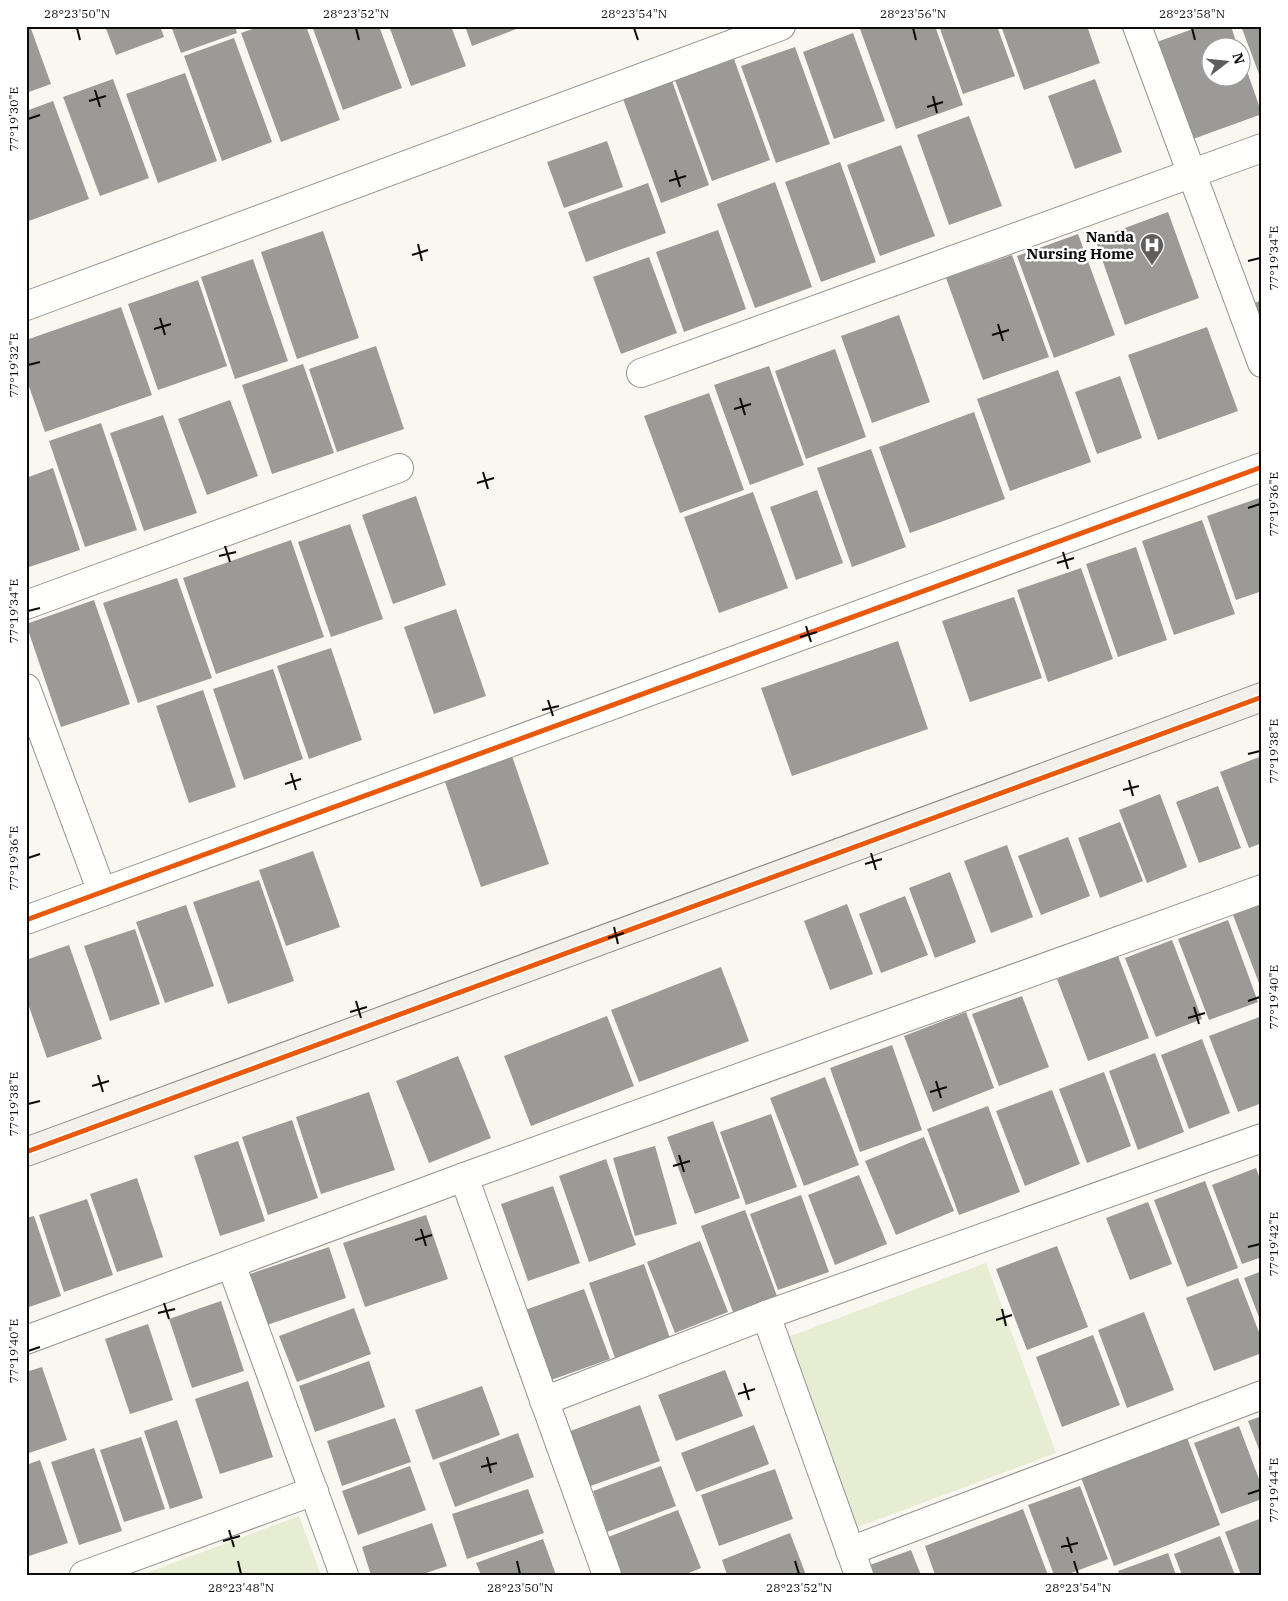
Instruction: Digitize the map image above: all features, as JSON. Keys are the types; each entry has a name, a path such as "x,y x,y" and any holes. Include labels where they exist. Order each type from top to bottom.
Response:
{"street":[{"path":"28,300 781,26"},
{"path":"1137,26 1262,362"},
{"path":"641,373 1191,172 1262,148"},
{"path":"26,920 1262,466"},
{"path":"26,605 399,468"},
{"path":"26,688 102,892"},
{"path":"26,1152 1262,697"},
{"path":"26,1340 464,1177 1262,889"},
{"path":"544,1402 766,1315 1262,1138"},
{"path":"464,1177 607,1575"},
{"path":"231,1264 344,1575"},
{"path":"766,1315 854,1563 1262,1395"},
{"path":"84,1575 314,1492"}],"green space":[{"path":"986,1263 1056,1453 850,1530 780,1340"},
{"path":"299,1516 321,1575 141,1575"}],"building":[{"path":"26,26 30,26 51,84 26,93"},
{"path":"105,26 160,26 164,37 116,55"},
{"path":"171,26 235,26 237,33 181,53"},
{"path":"261,26 306,26 340,120 281,142 241,33"},
{"path":"312,26 379,26 402,88 343,110"},
{"path":"389,26 451,26 466,66 411,86"},
{"path":"465,26 524,26 472,46"},
{"path":"859,26 935,26 963,105 896,129"},
{"path":"939,26 997,26 1015,76 963,94"},
{"path":"1001,26 1087,26 1100,63 1024,90"},
{"path":"1201,26 1231,26 1235,38 1200,38 1200,88 1250,88 1250,80 1262,114 1193,139 1157,42"},
{"path":"1241,26 1262,26 1262,82 1250,50 1250,38 1246,38"},
{"path":"853,33 885,121 834,139 803,52"},
{"path":"234,38 272,142 222,161 184,56"},
{"path":"795,47 830,144 776,163 741,66"},
{"path":"734,59 770,160 712,181 675,80"},
{"path":"185,73 217,161 158,183 126,94"},
{"path":"671,78 709,185 661,203 622,96"},
{"path":"113,79 149,178 100,196 63,97"},
{"path":"1095,79 1122,152 1075,169 1048,96"},
{"path":"53,101 89,199 26,222 26,111"},
{"path":"969,116 1002,206 949,225 917,135"},
{"path":"607,141 623,187 564,208 547,162"},
{"path":"901,145 935,236 880,256 847,165"},
{"path":"840,162 876,262 821,282 785,182"},
{"path":"775,182 812,287 755,308 717,204"},
{"path":"648,183 666,233 586,262 568,212"},
{"path":"1168,212 1199,298 1125,325 1095,239"},
{"path":"718,230 746,309 684,332 656,252"},
{"path":"323,231 359,338 297,359 261,252"},
{"path":"1078,234 1115,335 1054,358 1017,256"},
{"path":"1012,255 1049,357 983,380 946,278"},
{"path":"649,257 677,333 621,354 593,277"},
{"path":"253,259 288,361 235,379 201,277"},
{"path":"198,280 227,366 158,390 128,304"},
{"path":"1262,300 1262,330 1252,304"},
{"path":"121,307 152,395 45,432 26,378 26,340"},
{"path":"899,315 930,402 872,423 841,336"},
{"path":"1207,327 1238,411 1158,440 1128,355"},
{"path":"376,346 404,429 337,452 309,369"},
{"path":"835,349 866,437 806,459 775,371"},
{"path":"303,364 334,453 272,474 242,385"},
{"path":"769,366 804,465 750,485 714,385"},
{"path":"1058,370 1091,462 1010,491 977,399"},
{"path":"1120,376 1142,438 1097,454 1075,392"},
{"path":"709,393 744,490 680,513 644,416"},
{"path":"230,400 258,476 207,495 178,419"},
{"path":"974,412 1005,499 910,533 879,447"},
{"path":"163,415 197,513 144,531 110,433"},
{"path":"101,423 137,530 85,547 49,441"},
{"path":"871,449 906,547 852,567 817,468"},
{"path":"53,468 80,550 26,568 26,478"},
{"path":"817,490 843,563 796,580 770,507"},
{"path":"753,492 788,588 719,613 684,517"},
{"path":"416,496 446,585 393,604 362,515"},
{"path":"1262,497 1262,591 1236,600 1207,516"},
{"path":"1202,520 1235,614 1174,635 1142,541"},
{"path":"350,524 383,619 331,637 298,542"},
{"path":"291,540 324,637 216,674 183,578"},
{"path":"1136,547 1167,640 1118,657 1086,564"},
{"path":"1081,568 1113,659 1048,682 1017,590"},
{"path":"177,578 212,678 138,703 103,603"},
{"path":"1014,597 1042,678 970,702 942,621"},
{"path":"94,600 130,704 61,727 26,624"},
{"path":"456,609 486,696 434,714 404,627"},
{"path":"898,641 928,729 792,776 761,688"},
{"path":"331,648 362,740 309,759 277,666"},
{"path":"273,669 303,759 244,780 213,689"},
{"path":"203,690 236,787 189,803 156,706"},
{"path":"512,756 549,864 481,887 444,779"},
{"path":"1262,756 1262,843 1249,848 1220,772"},
{"path":"1218,786 1241,848 1199,863 1176,802"},
{"path":"1160,794 1187,867 1147,883 1119,810"},
{"path":"1120,822 1143,881 1100,898 1078,838"},
{"path":"1068,837 1090,896 1041,915 1018,856"},
{"path":"1007,845 1033,917 991,933 964,861"},
{"path":"313,851 340,927 286,946 259,870"},
{"path":"950,872 976,942 935,958 909,888"},
{"path":"259,880 294,981 228,1004 193,902"},
{"path":"905,896 928,955 881,973 859,914"},
{"path":"847,904 873,974 830,990 804,921"},
{"path":"1262,904 1262,991 1233,915"},
{"path":"186,905 214,986 165,1003 136,922"},
{"path":"1228,920 1258,1002 1209,1020 1178,939"},
{"path":"135,929 160,1004 110,1021 84,946"},
{"path":"1172,940 1202,1019 1156,1037 1125,958"},
{"path":"69,945 102,1039 47,1058 26,998 26,960"},
{"path":"1118,956 1149,1038 1088,1061 1057,979"},
{"path":"721,967 749,1041 639,1082 611,1010"},
{"path":"1022,996 1049,1067 999,1086 972,1014"},
{"path":"966,1012 994,1088 933,1112 904,1036"},
{"path":"607,1016 634,1086 531,1126 504,1056"},
{"path":"1262,1016 1262,1103 1238,1112 1209,1036"},
{"path":"1202,1039 1230,1113 1189,1129 1161,1055"},
{"path":"892,1045 922,1130 860,1152 830,1068"},
{"path":"1155,1053 1184,1132 1138,1150 1109,1071"},
{"path":"458,1056 491,1138 429,1163 396,1081"},
{"path":"1104,1072 1131,1146 1087,1163 1059,1089"},
{"path":"825,1077 859,1165 804,1186 770,1098"},
{"path":"1052,1090 1080,1164 1025,1186 996,1111"},
{"path":"369,1092 395,1170 321,1194 296,1117"},
{"path":"988,1106 1020,1192 959,1215 927,1129"},
{"path":"771,1114 797,1187 746,1205 720,1132"},
{"path":"292,1120 318,1198 268,1215 242,1137"},
{"path":"713,1121 740,1198 695,1214 667,1137"},
{"path":"924,1137 954,1211 896,1235 865,1161"},
{"path":"238,1141 265,1221 220,1236 194,1156"},
{"path":"655,1146 677,1224 635,1236 613,1158"},
{"path":"606,1159 636,1245 589,1262 559,1176"},
{"path":"1256,1168 1262,1185 1262,1257 1242,1264 1212,1185"},
{"path":"859,1175 887,1244 835,1265 808,1195"},
{"path":"137,1178 163,1257 117,1272 90,1194"},
{"path":"1205,1181 1238,1268 1187,1287 1154,1200"},
{"path":"553,1186 580,1263 528,1281 501,1204"},
{"path":"801,1195 829,1272 778,1290 750,1214"},
{"path":"87,1199 113,1275 64,1292 39,1215"},
{"path":"1148,1202 1172,1264 1130,1280 1106,1218"},
{"path":"745,1210 777,1296 733,1312 701,1226"},
{"path":"426,1215 448,1279 365,1307 343,1243"},
{"path":"34,1216 61,1296 26,1308 26,1218"},
{"path":"700,1241 728,1312 675,1333 647,1262"},
{"path":"1057,1246 1088,1327 1027,1350 996,1269"},
{"path":"329,1247 346,1298 264,1326 247,1275"},
{"path":"644,1264 670,1338 615,1358 589,1283"},
{"path":"1262,1271 1262,1325 1244,1278"},
{"path":"1238,1278 1262,1340 1262,1353 1214,1371 1186,1298"},
{"path":"584,1289 610,1359 551,1380 525,1310"},
{"path":"221,1301 244,1371 192,1388 169,1319"},
{"path":"354,1308 371,1354 297,1382 279,1336"},
{"path":"1144,1312 1174,1390 1127,1408 1098,1330"},
{"path":"148,1324 173,1400 130,1414 105,1339"},
{"path":"1093,1335 1120,1405 1062,1427 1036,1357"},
{"path":"369,1361 385,1407 315,1432 299,1386"},
{"path":"42,1367 67,1440 29,1453 26,1445 26,1372"},
{"path":"725,1370 743,1416 676,1441 658,1395"},
{"path":"248,1381 273,1457 220,1474 195,1399"},
{"path":"482,1386 500,1435 433,1460 415,1410"},
{"path":"640,1405 660,1461 585,1488 565,1433"},
{"path":"1262,1416 1262,1457 1248,1421"},
{"path":"395,1418 411,1462 342,1486 327,1441"},
{"path":"177,1420 203,1498 170,1509 144,1431"},
{"path":"754,1425 769,1464 696,1492 681,1453"},
{"path":"1239,1426 1262,1487 1262,1499 1221,1514 1194,1443"},
{"path":"518,1433 534,1477 455,1507 439,1463"},
{"path":"1186,1435 1220,1525 1114,1566 1080,1475"},
{"path":"141,1437 165,1509 124,1522 100,1450"},
{"path":"94,1448 122,1531 79,1545 51,1462"},
{"path":"40,1460 68,1543 26,1557 26,1465"},
{"path":"410,1466 426,1510 358,1535 342,1491"},
{"path":"661,1466 676,1506 607,1532 593,1491"},
{"path":"775,1469 793,1519 719,1546 701,1495"},
{"path":"1080,1486 1108,1559 1066,1575 1054,1575 1028,1505"},
{"path":"528,1489 544,1533 467,1559 452,1514"},
{"path":"1023,1509 1048,1575 935,1575 925,1546"},
{"path":"678,1510 701,1568 684,1575 617,1575 603,1539"},
{"path":"1262,1518 1262,1575 1241,1575 1225,1532"},
{"path":"432,1523 447,1566 420,1575 371,1575 362,1547"},
{"path":"790,1533 806,1575 727,1575 722,1560"},
{"path":"1220,1536 1235,1575 1182,1575 1174,1554"},
{"path":"543,1539 556,1575 481,1575 476,1563"},
{"path":"911,1550 921,1575 870,1575 867,1566"},
{"path":"1168,1553 1176,1575 1120,1575 1118,1571"}],"cycle path":[{"path":"26,920 1262,467"},
{"path":"26,1152 1262,697"}],"place":[{"name":"Nanda Nursing Home","path":"1152,266"}]}
